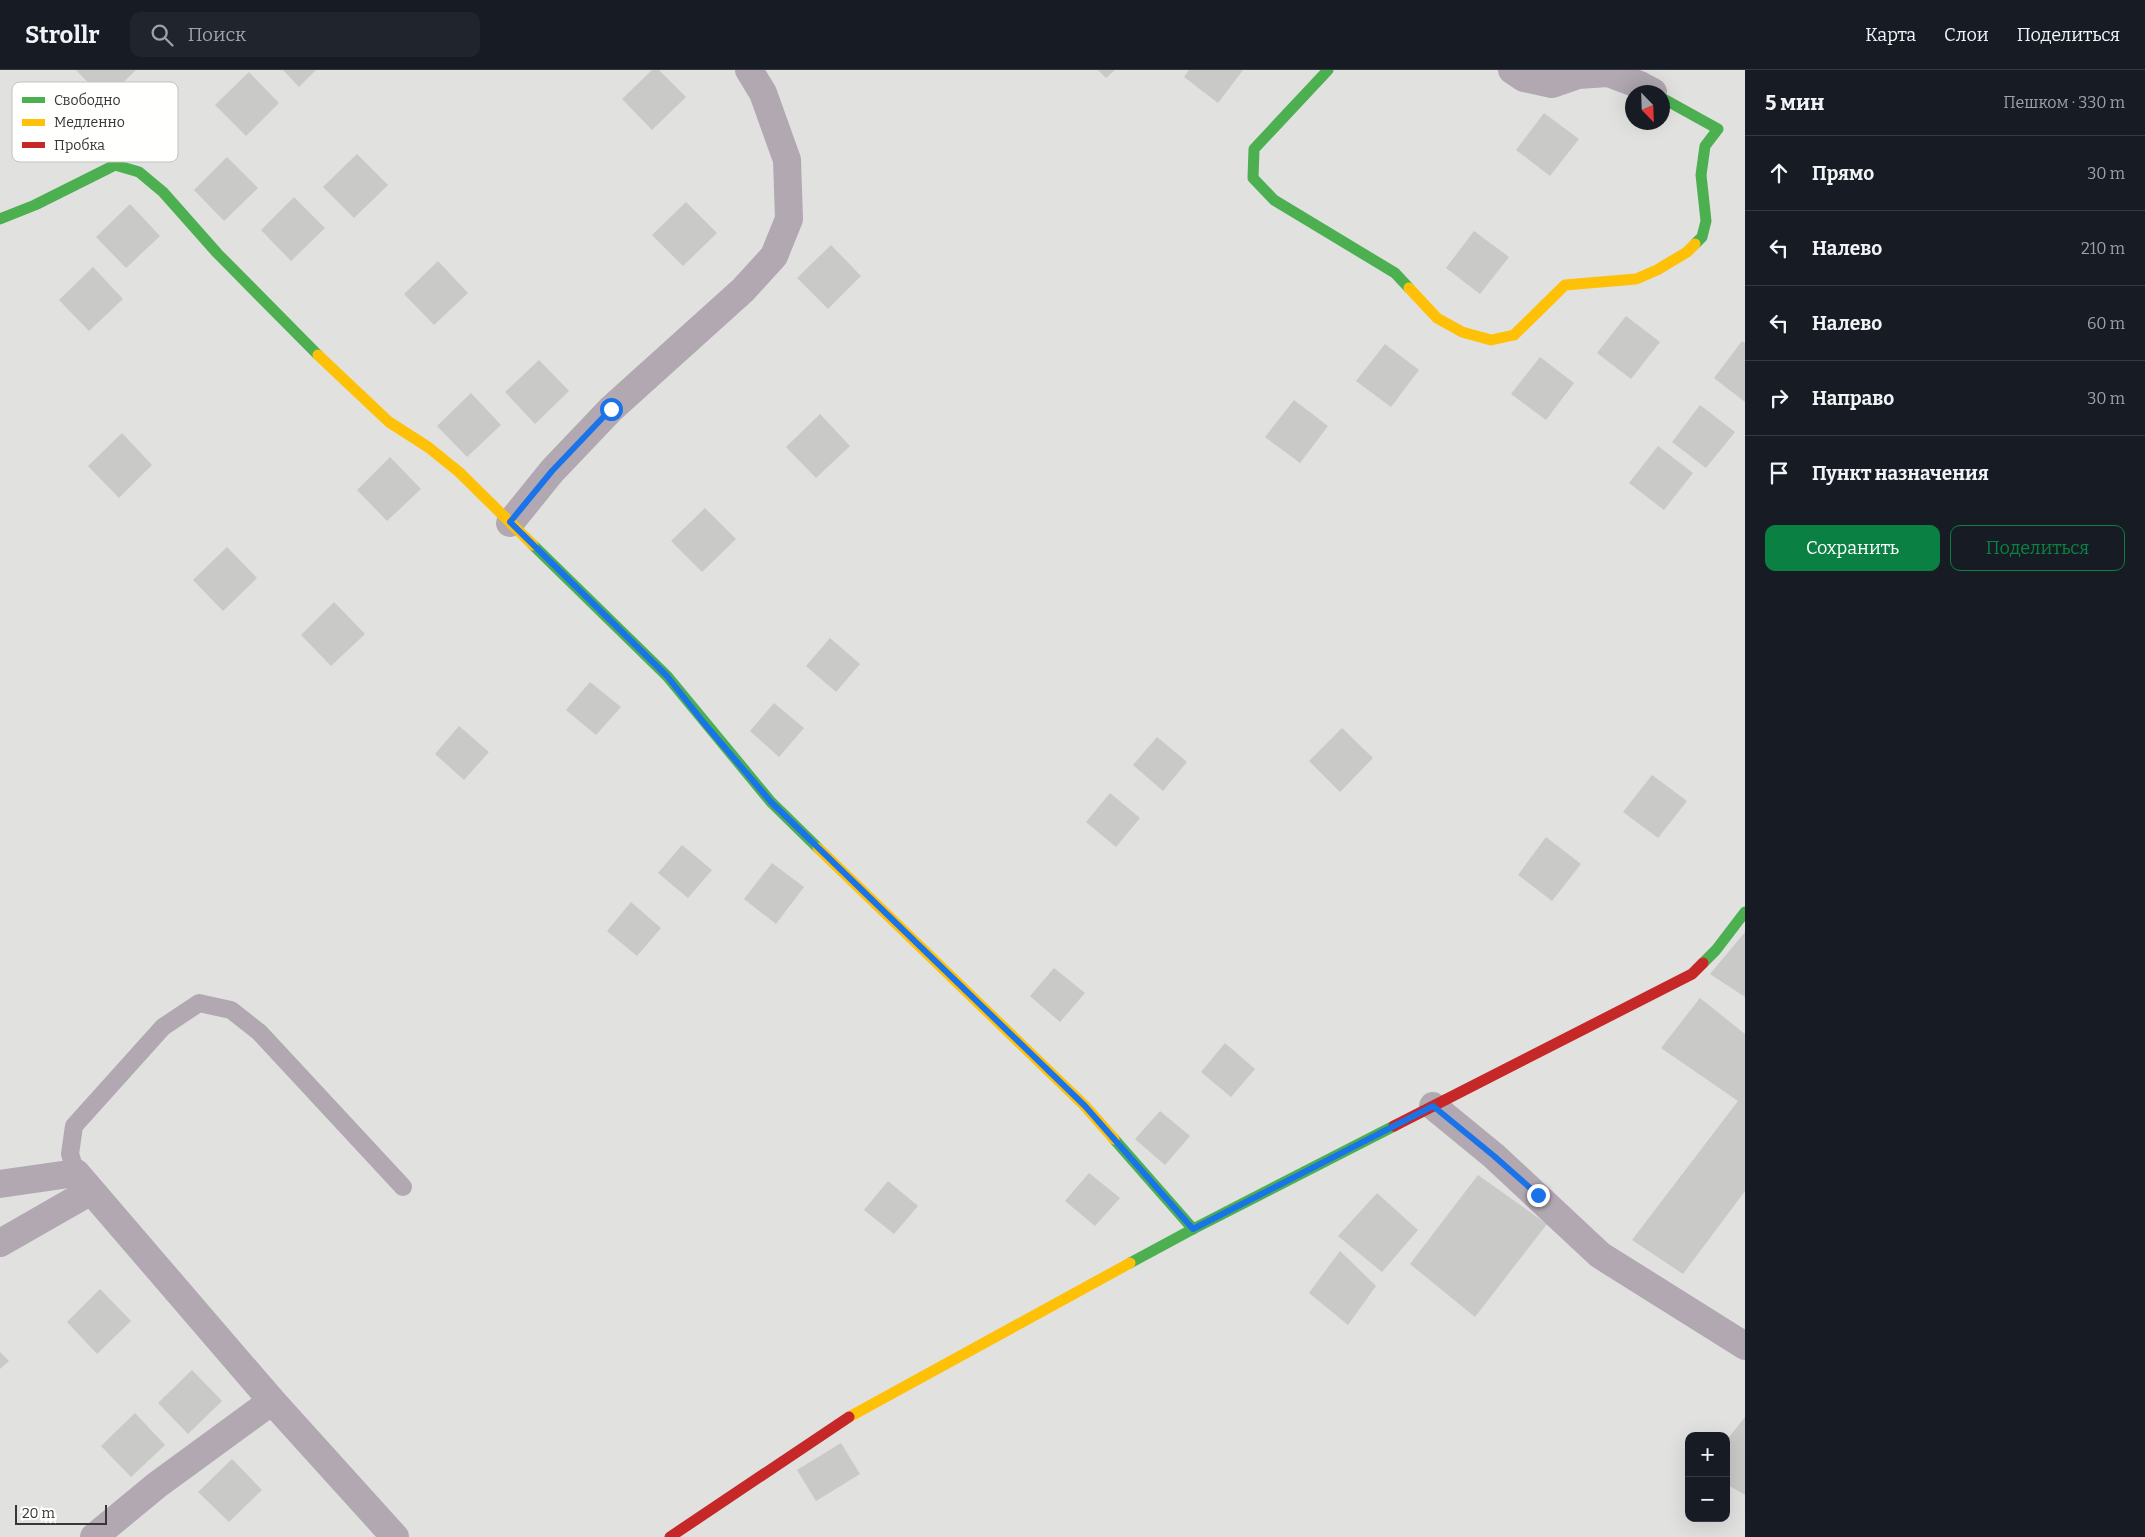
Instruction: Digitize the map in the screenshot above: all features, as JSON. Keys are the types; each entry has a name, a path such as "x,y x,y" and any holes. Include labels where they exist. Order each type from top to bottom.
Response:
{"street":[{"path":"510,522 552,471 611,409 743,290 774,256 789,219 787,160 763,92 749,70"},
{"path":"1328,70 1254,149 1253,178 1274,200 1395,273 1437,318 1462,332 1491,340 1514,335 1565,285 1636,279 1657,270 1687,252 1702,236 1706,221 1701,175 1705,146 1718,129 1670,102"},
{"path":"1512,70 1524,78 1552,84 1578,75 1608,73 1640,85"},
{"path":"0,218 35,205 115,165 139,172 162,192 217,253 299,337 388,422 428,447 459,472 667,676 771,802 1085,1106 1193,1229"},
{"path":"670,1537 851,1416 1193,1229 1692,974 1716,950 1745,912"},
{"path":"1433,1106 1494,1156 1600,1255 1745,1346"},
{"path":"0,1184 84,1182"},
{"path":"0,1243 84,1182"},
{"path":"84,1182 272,1401 395,1537"},
{"path":"94,1537 158,1485 272,1401"}],"lane":[{"path":"84,1182 70,1154 74,1126 163,1026 199,1003 231,1010 259,1032 403,1187"}],"building":[{"path":"76,70 136,70 124,82 88,82"},
{"path":"283,70 316,70 299,87"},
{"path":"652,70 659,70 686,97 652,130 622,99"},
{"path":"1098,70 1115,70 1106,78"},
{"path":"1189,70 1243,70 1218,103 1184,77"},
{"path":"249,72 279,103 246,136 215,105"},
{"path":"1544,113 1579,139 1550,176 1516,150"},
{"path":"357,154 388,185 354,218 323,187"},
{"path":"227,157 258,188 224,221 194,190"},
{"path":"294,197 325,228 291,261 261,230"},
{"path":"686,202 717,233 683,266 652,235"},
{"path":"130,204 160,236 126,268 96,237"},
{"path":"1474,231 1509,257 1480,294 1446,268"},
{"path":"831,245 861,276 828,309 797,278"},
{"path":"438,261 468,293 434,325 404,294"},
{"path":"93,267 123,299 89,331 59,300"},
{"path":"1626,316 1660,342 1631,379 1597,353"},
{"path":"1742,341 1745,343 1745,402 1714,378"},
{"path":"1385,344 1419,370 1391,407 1356,381"},
{"path":"1540,357 1574,383 1546,420 1511,394"},
{"path":"539,360 569,391 535,424 505,392"},
{"path":"471,393 501,425 467,457 437,426"},
{"path":"1294,400 1328,426 1300,463 1265,437"},
{"path":"1700,405 1735,432 1706,468 1672,442"},
{"path":"820,414 850,446 816,478 786,447"},
{"path":"122,433 152,465 119,498 88,466"},
{"path":"1658,446 1693,473 1664,510 1629,483"},
{"path":"390,457 421,489 387,521 357,490"},
{"path":"705,508 736,539 702,572 671,541"},
{"path":"227,547 257,578 223,611 193,580"},
{"path":"334,602 365,634 331,666 301,635"},
{"path":"830,638 860,664 836,692 806,666"},
{"path":"590,682 621,707 596,735 566,710"},
{"path":"774,703 804,728 779,757 750,731"},
{"path":"459,726 489,752 464,780 435,754"},
{"path":"1342,728 1373,758 1340,792 1309,761"},
{"path":"1157,737 1187,762 1163,791 1133,765"},
{"path":"1652,775 1687,801 1658,838 1623,812"},
{"path":"1110,793 1140,818 1116,847 1086,822"},
{"path":"1546,837 1581,864 1552,901 1518,875"},
{"path":"682,845 712,870 688,898 658,873"},
{"path":"772,863 804,887 776,924 744,899"},
{"path":"631,902 661,928 637,956 607,931"},
{"path":"1745,932 1745,997 1710,974"},
{"path":"1054,968 1085,993 1060,1022 1030,996"},
{"path":"1700,998 1745,1034 1745,1191 1683,1274 1632,1240 1738,1101 1661,1048"},
{"path":"1225,1043 1255,1069 1231,1097 1201,1072"},
{"path":"1160,1111 1190,1136 1165,1165 1135,1139"},
{"path":"1089,1173 1120,1198 1095,1226 1065,1201"},
{"path":"1478,1175 1547,1224 1475,1317 1410,1264"},
{"path":"888,1181 918,1206 894,1234 864,1210"},
{"path":"1377,1193 1418,1230 1382,1272 1338,1236"},
{"path":"1340,1251 1376,1286 1348,1325 1309,1293"},
{"path":"100,1289 131,1321 97,1354 67,1322"},
{"path":"0,1352 9,1361 0,1369"},
{"path":"192,1370 222,1401 188,1434 158,1403"},
{"path":"135,1413 165,1445 131,1477 101,1446"},
{"path":"1745,1417 1745,1495 1730,1486 1730,1436"},
{"path":"841,1443 860,1474 816,1501 797,1470"},
{"path":"232,1459 262,1490 229,1522 198,1492"}],"traffic: fast":[{"path":"1328,70 1254,149 1253,178 1274,200 1395,273 1409,288"},
{"path":"1670,102 1718,129 1705,146 1701,175 1706,221 1702,237 1695,244"},
{"path":"0,219 35,205 115,165 139,172 163,192 217,253 318,355"},
{"path":"533,545 667,676 771,802 818,848"},
{"path":"1703,963 1716,950 1745,912"},
{"path":"1130,1263 1394,1126"},
{"path":"1114,1139 1193,1229"}],"traffic: slow":[{"path":"1409,288 1437,318 1462,332 1491,340 1514,335 1565,285 1636,279 1657,270 1687,252 1695,244"},
{"path":"318,355 389,422 428,447 459,472 533,545"},
{"path":"818,848 1085,1106 1114,1139"},
{"path":"849,1417 1130,1263"}],"traffic: jam":[{"path":"1394,1126 1692,974 1703,963"},
{"path":"670,1537 849,1417"}],"route":[{"path":"611,409 552,471 510,522 667,676 771,802 1085,1106 1193,1229 1433,1106 1538,1195"}]}
